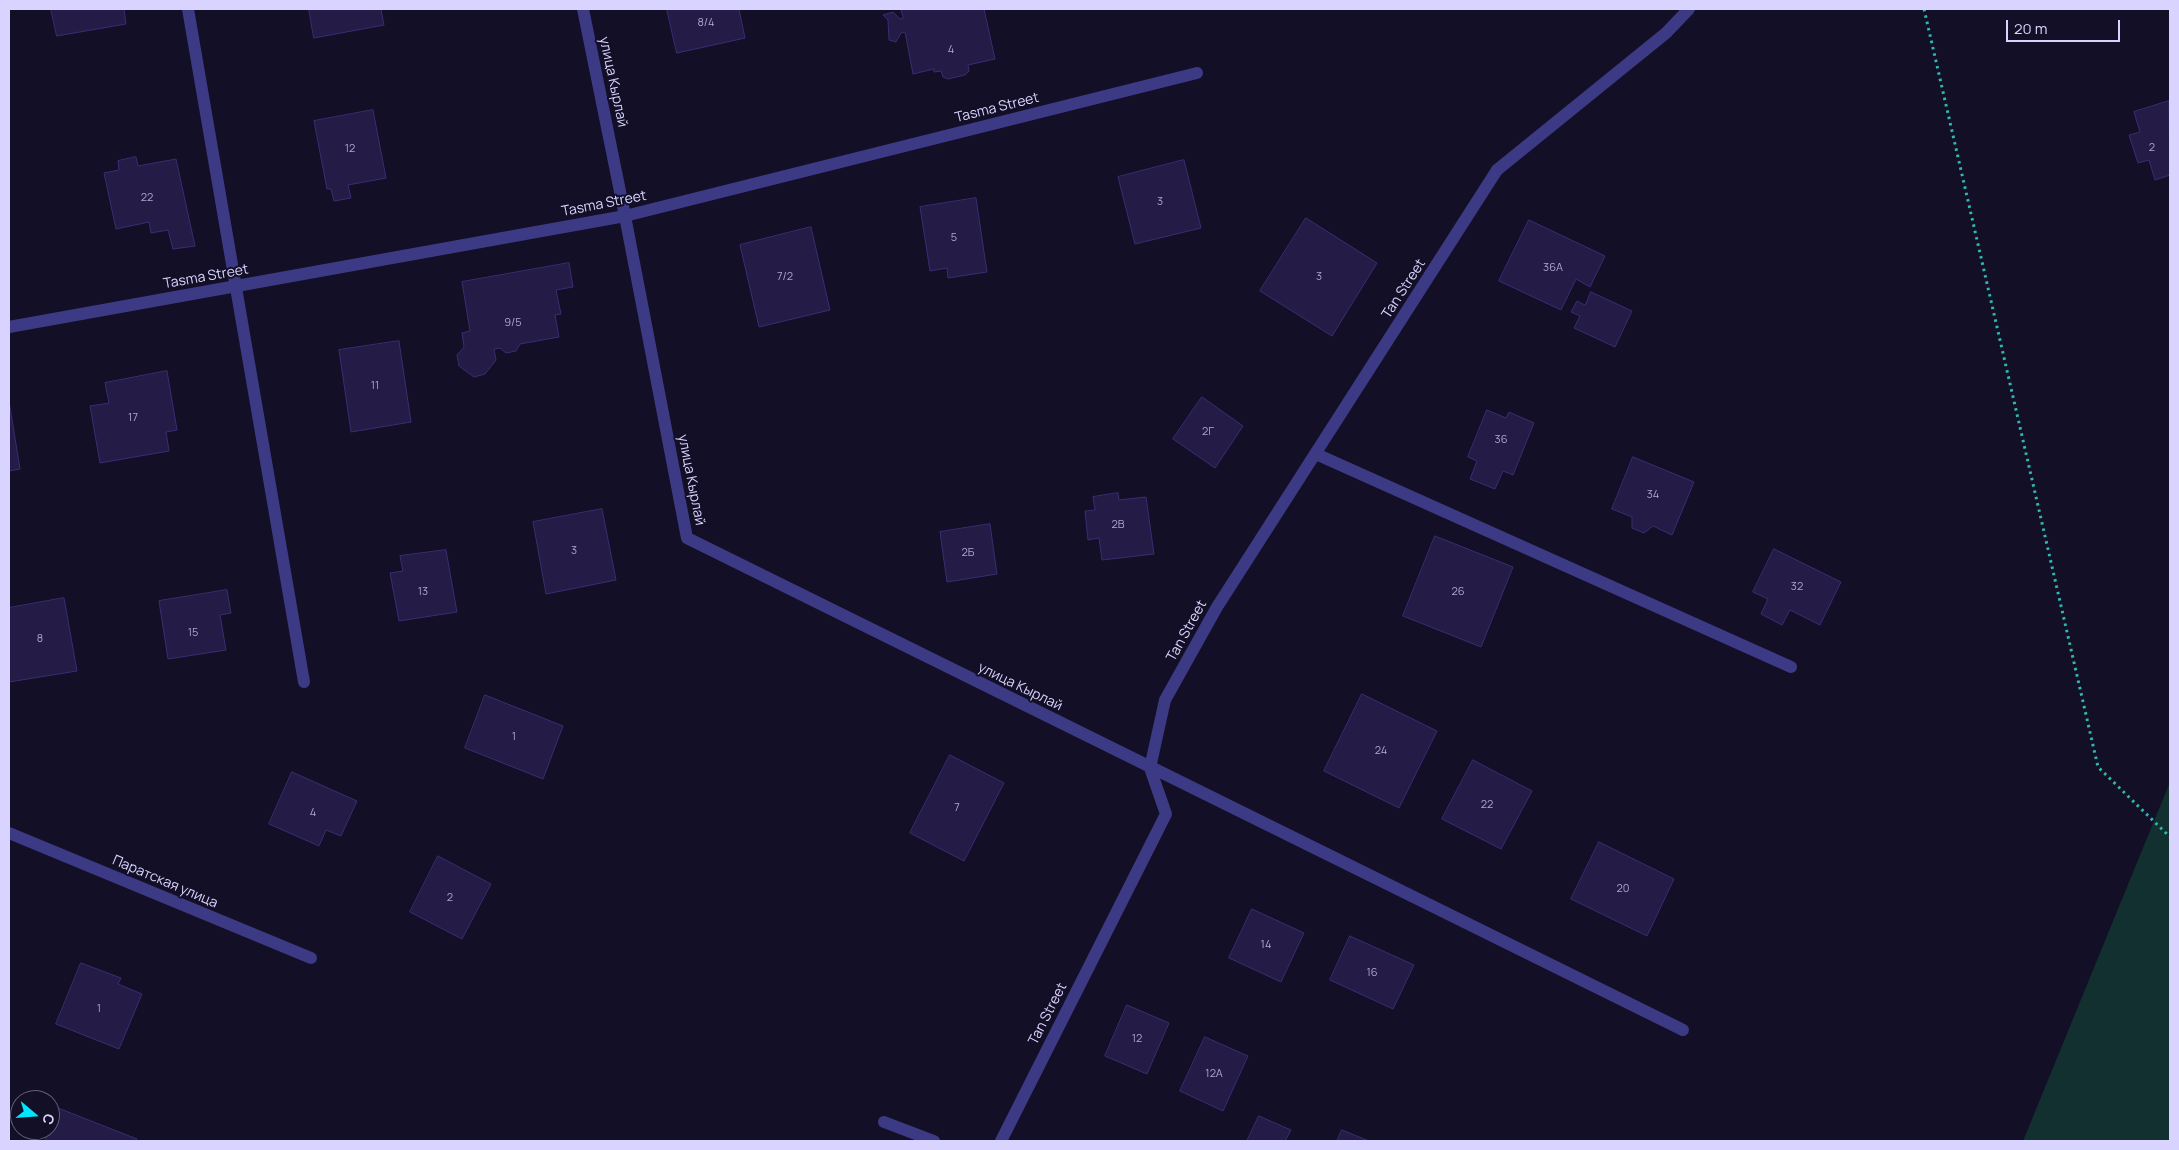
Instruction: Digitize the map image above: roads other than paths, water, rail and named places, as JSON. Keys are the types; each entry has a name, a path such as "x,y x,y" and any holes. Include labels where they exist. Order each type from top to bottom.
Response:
{"street":[{"path":"188,9 304,682"},
{"name":"улица Кырлай","path":"583,9 687,538 1150,768"},
{"name":"Tan Street","path":"1001,1141 1166,814 1150,768 1165,700 1217,607 1497,170 1666,33 1689,9"},
{"name":"Tasma Street","path":"9,327 625,216 1197,73"},
{"path":"1316,454 1791,666"},
{"path":"1150,768 1683,1030"},
{"name":"Паратская улица","path":"9,833 311,958"},
{"path":"884,1122 934,1141"}]}
